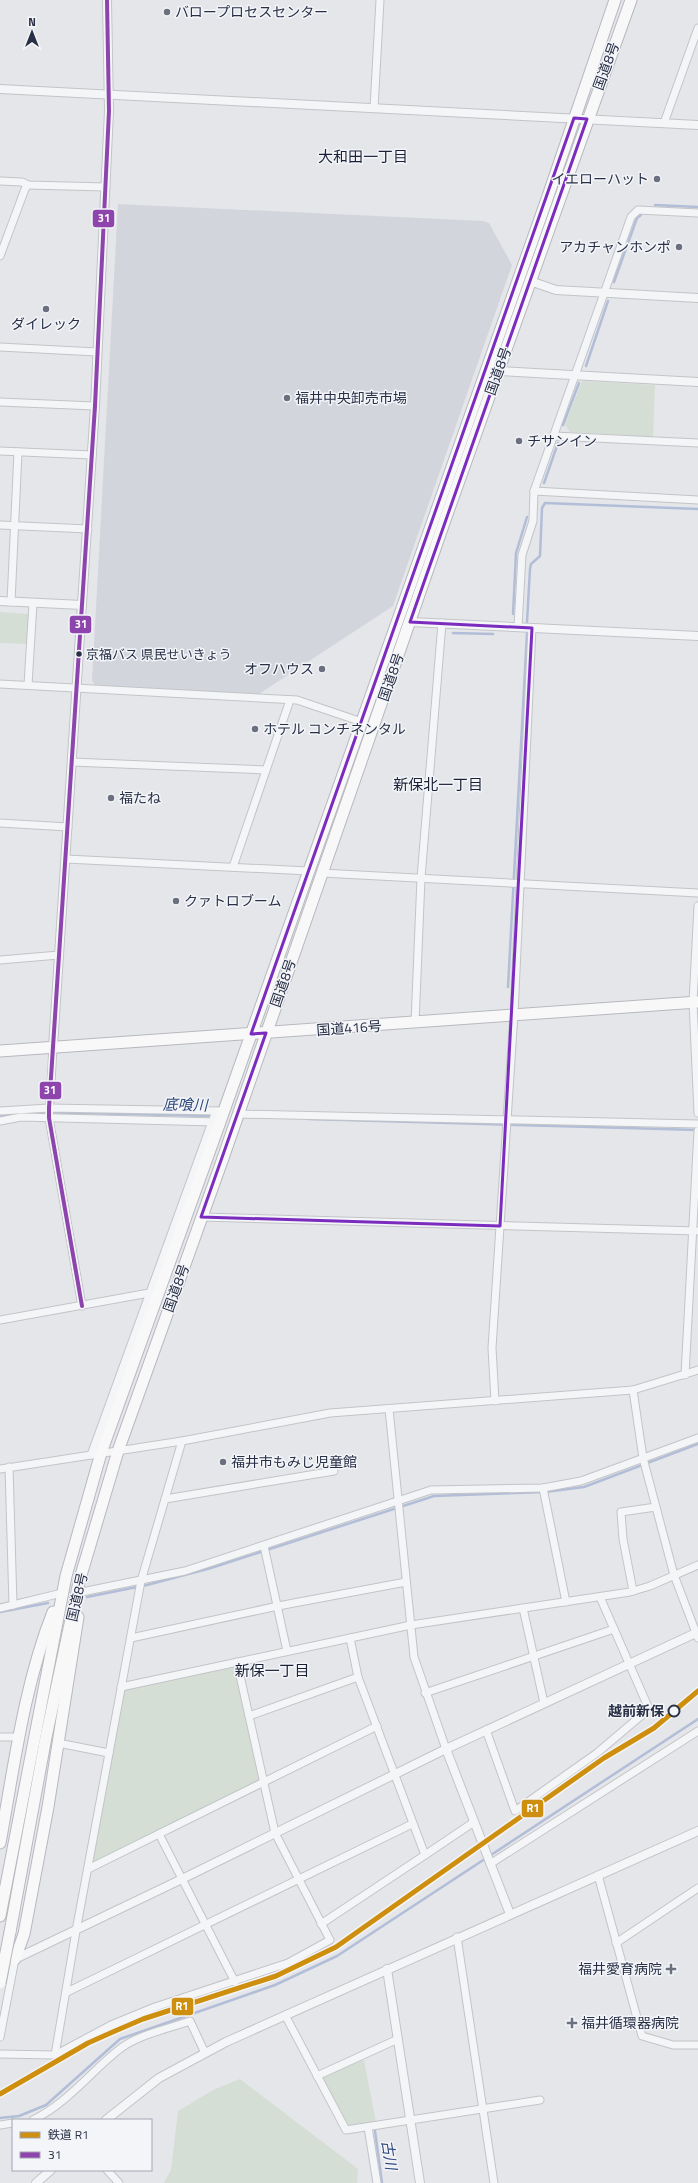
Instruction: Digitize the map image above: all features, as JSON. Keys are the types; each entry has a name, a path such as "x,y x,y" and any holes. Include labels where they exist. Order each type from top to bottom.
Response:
{"highway":[{"name":"国道8号","path":"0,1916 62,1593 96,1454 218,1117 251,1034 615,0"},
{"name":"国道8号","path":"0,1983 46,1737 78,1589 118,1451 238,1114 587,119 631,0"},
{"name":"国道416号","path":"0,1051 696,1002"},
{"path":"14,1959 24,1934 45,1807 58,1743 78,1623 78,1589"},
{"path":"0,1843 11,1812 20,1737 45,1632 62,1593"}],"street":[{"path":"82,1306 48,1118 78,688 95,406 106,187 108,94 107,0"},
{"path":"374,108 380,0"},
{"path":"664,123 698,28"},
{"path":"0,89 698,125"},
{"path":"0,181 22,182 28,185 106,187"},
{"path":"0,256 25,188 28,185"},
{"path":"518,627 522,555 533,521 534,491 634,213 638,210 698,213"},
{"path":"530,281 556,290 698,298"},
{"path":"0,347 97,352"},
{"path":"499,371 698,382"},
{"path":"0,402 95,406"},
{"path":"554,436 698,443"},
{"path":"0,451 92,455"},
{"path":"11,602 18,452"},
{"path":"534,491 698,500"},
{"path":"0,525 88,529"},
{"path":"0,601 82,605"},
{"path":"28,685 33,603"},
{"path":"410,622 698,636"},
{"path":"414,1023 421,878 442,623"},
{"path":"495,1401 492,1348 514,1014 532,628"},
{"path":"0,684 298,700 362,722"},
{"path":"233,867 290,700"},
{"path":"72,762 266,770"},
{"path":"0,823 68,827"},
{"path":"66,859 309,871"},
{"path":"322,873 698,893"},
{"path":"698,906 696,1002 698,1114"},
{"path":"0,960 59,955"},
{"path":"0,1111 49,1108 218,1117"},
{"path":"238,1114 698,1124"},
{"path":"0,1121 21,1118 218,1117"},
{"path":"96,1454 149,1293 218,1117"},
{"path":"685,1374 695,1231 698,1131"},
{"path":"201,1217 695,1231"},
{"path":"0,1320 149,1293"},
{"path":"0,1469 182,1441 330,1413 633,1390 698,1370"},
{"path":"0,1964 76,1931 486,1730 697,1634 674,1575 643,1458 633,1390"},
{"path":"389,1409 416,1667 510,1914"},
{"path":"78,1589 141,1581 185,1571 431,1490 543,1488 581,1481 643,1458 698,1440"},
{"path":"55,2055 67,1992 76,1931 141,1581 182,1441"},
{"path":"8,1467 13,1605"},
{"path":"165,1499 334,1471"},
{"path":"543,1488 566,1602"},
{"path":"633,1591 623,1539 621,1512 656,1507"},
{"path":"264,1546 288,1651"},
{"path":"121,1687 411,1625 633,1591 650,1586 698,1565"},
{"path":"131,1638 278,1606 406,1582"},
{"path":"0,1608 62,1593"},
{"path":"486,1730 515,1811 598,1753 649,1709 600,1597"},
{"path":"523,1608 544,1703"},
{"path":"425,1693 614,1629"},
{"path":"350,1638 358,1677 424,1855"},
{"path":"0,2054 55,2055 111,2025 154,2007 235,1982 288,1963 330,1940 298,1880 276,1833 237,1662"},
{"path":"249,1716 358,1677"},
{"path":"88,1869 377,1726"},
{"path":"490,1864 698,1731"},
{"path":"0,1738 20,1737"},
{"path":"58,1743 109,1753"},
{"path":"321,1924 474,1822"},
{"path":"67,1992 412,1824"},
{"path":"107,2119 159,2078 205,2053 457,1937 698,1830"},
{"path":"160,1834 204,1924 235,1982"},
{"path":"598,1875 642,2036 673,2045 698,2045"},
{"path":"616,1943 698,1888"},
{"path":"457,1937 494,2183"},
{"path":"0,2038 14,1959"},
{"path":"387,1969 420,2183"},
{"path":"285,2015 346,2130 540,2100"},
{"path":"35,2119 57,2106 122,2048 146,2036 190,2021 205,2053"},
{"path":"317,2076 398,2039"},
{"path":"0,2125 12,2123"},
{"path":"368,2127 377,2183"},
{"path":"36,2183 50,2171"},
{"path":"108,2171 119,2183"}],"highlighted area":[{"path":"574,118 587,119 410,622 532,628 500,1226 201,1217 266,1033 251,1034"}],"shaded area":[{"name":"福井中央卸売市場","path":"118,204 483,221 489,223 512,265 393,606 259,694 95,685 92,681"},
{"path":"582,381 655,385 653,437 570,432 565,425"},
{"path":"0,612 28,614 30,617 28,644 0,643"},
{"path":"237,1662 264,1782 88,1869 121,1687"},
{"path":"364,2060 376,2123 346,2130 319,2075"},
{"path":"240,2079 358,2169 357,2183 164,2183 171,2170 178,2111 215,2089"}],"waterway":[{"path":"655,205 698,207"},
{"path":"614,282 637,218 641,215"},
{"path":"586,366 608,301"},
{"path":"563,425 579,383"},
{"path":"544,483 558,443"},
{"path":"527,622 530,569 531,564 540,556 542,508 545,503 698,509"},
{"path":"513,614 516,553 527,517"},
{"path":"453,633 493,634"},
{"path":"508,987 527,633"},
{"name":"底喰川","path":"33,1112 214,1116"},
{"name":"底喰川","path":"0,1116 14,1113"},
{"path":"309,1119 698,1130"},
{"path":"87,1597 147,1585 211,1568 434,1496 545,1492 584,1487 698,1444"},
{"path":"0,1612 48,1603"},
{"path":"0,2118 19,2116 46,2105 120,2039 275,1985 337,1956 698,1719"},
{"name":"古川","path":"375,2131 382,2183"}],"rail line":[{"name":"R1","path":"0,2094 88,2043 115,2031 143,2019 276,1976 336,1947 604,1758 654,1728 698,1691"}],"transit line":[{"name":"31","path":"82,1306 49,1118 49,1108 95,406 109,111 107,0"}],"place":[{"name":"バロープロセスセンター","path":"167,12"},
{"name":"イエローハット","path":"657,179"},
{"name":"アカチャンホンポ","path":"679,247"},
{"name":"ダイレック","path":"46,309"},
{"name":"福井中央卸売市場","path":"287,398"},
{"name":"チサンイン","path":"519,441"},
{"name":"京福バス 県民せいきょう","path":"79,654"},
{"name":"オフハウス","path":"322,669"},
{"name":"ホテル コンチネンタル","path":"255,729"},
{"name":"福たね","path":"111,798"},
{"name":"クァトロブーム","path":"176,901"},
{"name":"福井市もみじ児童館","path":"223,1462"},
{"name":"越前新保","path":"674,1711"},
{"name":"福井愛育病院","path":"671,1969"},
{"name":"福井循環器病院","path":"572,2023"}],"district":[{"name":"大和田一丁目","path":"363,157"},
{"name":"新保北一丁目","path":"438,785"},
{"name":"新保一丁目","path":"272,1671"}]}
